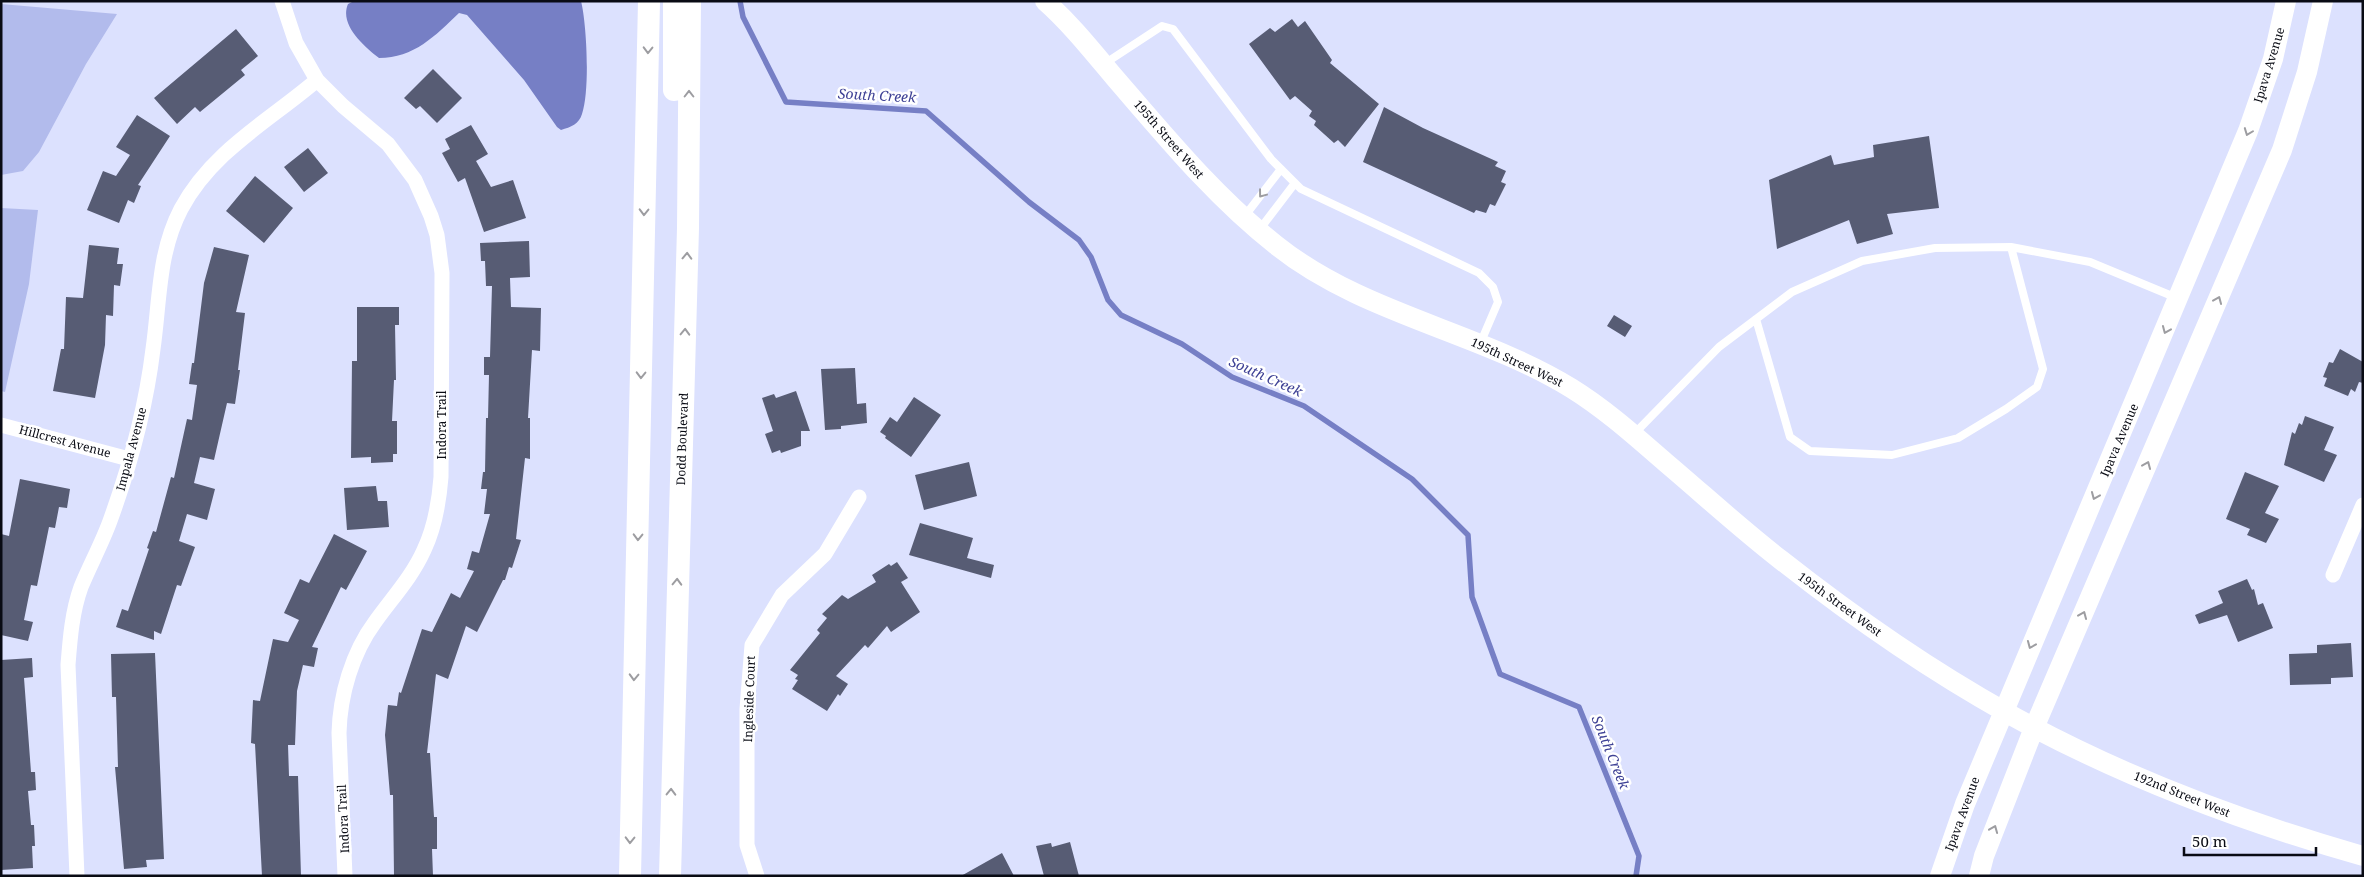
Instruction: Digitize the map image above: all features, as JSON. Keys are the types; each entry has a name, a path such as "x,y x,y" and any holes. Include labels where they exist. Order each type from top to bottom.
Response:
{"main road":[{"path":"630,876 649,1"},
{"path":"674,1 675,204 688,228"},
{"name":"Dodd Boulevard","path":"670,876 688,228 690,1"}],"street":[{"name":"Indora Trail","path":"282,1 296,43 318,80 343,106 388,144 415,180 437,235 442,273 441,477 438,504 424,551 409,577 365,638 345,688 339,718 345,876"},
{"name":"195th Street West","path":"1045,1 1104,64 1197,172 1243,218 1280,249 1308,267 1384,306 1480,344 1532,367 1568,386 1634,434 1729,517 1827,595 1920,660 2034,728"},
{"name":"Ipava Avenue","path":"1940,876 1965,804 2003,711 2179,299 2248,131 2273,58 2286,1"},
{"path":"1979,876 1984,856 2034,728 2282,150 2307,72 2323,1"},
{"name":"Impala Avenue","path":"77,876 68,672 70,638 78,598 110,521 129,459 148,382 164,252 182,208 201,178 226,150 318,80"},
{"name":"Hillcrest Avenue","path":"1,425 129,459"},
{"name":"Ingleside Court","path":"757,876 747,845 748,709 752,645 782,595 825,554 859,497"},
{"path":"2333,575 2363,505"},
{"name":"192nd Street West","path":"2034,728 2146,780 2225,812 2363,856"}],"lane":[{"path":"1104,64 1162,26 1173,28 1231,108 1280,169 1301,189 1479,273 1493,287 1498,302 1480,344"},
{"path":"1243,218 1280,169"},
{"path":"1258,231 1295,184"},
{"path":"1634,434 1719,347 1792,292 1862,261 1935,248 2011,247 2090,262 2179,299"},
{"path":"1756,319 1790,437 1810,451 1892,455 1958,438 2006,409 2037,387 2043,369 2011,247"}],"shaded area":[{"path":"354,1 581,1 586,41 587,74 581,117 577,123 568,128 561,130 557,127 524,80 467,15 459,13 441,30 413,50 392,57 379,58 360,41 350,27 346,12 348,4"},
{"path":"1,4 117,14 86,64 39,152 23,171 1,175"},
{"path":"1,208 38,210 29,284 5,392 1,391"}],"building":[{"path":"1292,19 1298,27 1305,21 1332,60 1330,63 1379,104 1345,147 1338,140 1334,143 1314,125 1316,121 1309,116 1312,111 1295,96 1290,100 1249,44 1270,28 1275,32"},
{"path":"236,29 258,56 241,70 245,75 200,112 195,107 177,124 154,98"},
{"path":"433,69 462,98 437,123 420,106 416,109 404,98"},
{"path":"1384,107 1423,128 1498,162 1495,166 1506,171 1501,182 1506,184 1495,206 1490,204 1486,213 1476,210 1474,213 1363,162"},
{"path":"137,115 170,136 138,185 141,186 134,203 128,200 119,223 87,210 103,171 116,176 130,155 116,147"},
{"path":"471,125 488,154 476,161 491,187 513,180 526,218 484,232 465,178 458,182 442,153 450,149 445,139"},
{"path":"1929,136 1939,208 1887,214 1893,234 1857,244 1849,220 1777,249 1769,180 1831,155 1834,165 1874,157 1873,145"},
{"path":"308,148 328,173 304,192 284,167"},
{"path":"255,176 293,208 264,243 226,211"},
{"path":"529,241 530,277 510,278 511,307 541,308 540,351 532,350 528,418 530,418 530,459 525,458 516,539 521,540 512,568 509,567 505,580 503,580 477,632 466,626 448,679 436,674 427,753 430,753 434,817 437,817 437,849 432,849 433,876 394,876 393,795 390,795 385,735 388,705 397,706 399,692 401,693 422,629 432,632 451,593 460,598 474,571 467,569 472,551 479,553 490,514 484,514 487,489 481,489 483,472 485,472 489,375 484,375 484,357 490,357 492,286 486,286 485,261 481,261 480,243"},
{"path":"89,245 119,248 117,264 123,264 120,286 114,285 113,316 106,315 105,345 95,398 53,391 61,349 64,349 66,297 83,298"},
{"path":"214,247 249,255 236,312 245,313 235,404 227,403 214,460 200,457 194,483 215,489 207,520 187,514 179,541 195,547 181,586 177,585 161,634 154,631 154,640 116,627 122,609 128,611 149,549 147,548 153,531 156,532 171,477 174,478 187,419 192,420 197,385 189,384 192,363 194,363 204,283"},
{"path":"357,307 399,307 399,325 395,325 396,380 394,380 392,421 397,421 397,454 393,454 393,462 371,463 371,457 351,458 352,361 357,361"},
{"path":"1614,315 1632,326 1625,337 1607,326"},
{"path":"2340,349 2363,362 2363,383 2359,382 2355,392 2351,389 2348,396 2324,386 2327,378 2323,377 2329,362 2333,363"},
{"path":"855,368 857,404 866,403 867,423 841,426 841,429 825,430 821,369"},
{"path":"796,391 810,431 801,431 801,446 781,453 780,450 772,453 765,434 773,431 762,398 774,394 776,398"},
{"path":"914,397 941,415 911,457 885,438 886,436 880,432 890,417 897,422"},
{"path":"2305,416 2334,427 2324,450 2337,455 2324,482 2284,465 2292,432 2295,434 2299,423 2302,425"},
{"path":"969,462 977,496 924,510 915,475"},
{"path":"2245,472 2279,486 2265,513 2279,519 2266,543 2247,535 2250,529 2226,519"},
{"path":"20,479 70,489 67,508 59,507 55,528 49,527 37,586 31,585 24,620 33,622 28,641 1,635 1,534 9,536"},
{"path":"376,486 378,501 387,501 389,527 347,530 344,488"},
{"path":"920,523 973,538 967,558 994,565 991,578 909,555"},
{"path":"334,534 367,551 346,590 341,587 312,647 318,648 314,667 303,665 297,691 295,745 288,745 289,776 298,776 301,876 262,876 255,744 251,743 253,700 260,701 273,639 288,642 299,620 284,613 300,579 309,583"},
{"path":"897,562 908,578 901,582 920,612 891,632 887,626 868,648 865,645 836,676 848,684 840,696 838,694 827,711 792,689 798,680 795,679 798,675 790,670 820,633 817,630 827,618 822,614 842,595 848,599 876,582 872,575 889,564 891,566"},
{"path":"2247,579 2252,590 2254,589 2258,605 2263,603 2273,628 2238,642 2227,615 2199,624 2195,615 2223,603 2218,591"},
{"path":"2351,643 2353,677 2331,678 2331,684 2290,685 2289,654 2317,653 2317,645"},
{"path":"155,653 164,859 146,860 147,867 124,869 115,767 118,767 116,697 112,697 111,654"},
{"path":"32,658 33,677 24,678 31,772 35,772 36,790 28,791 31,825 34,825 35,846 32,846 33,868 1,870 1,660"},
{"path":"1070,842 1079,876 1044,876 1036,846 1051,843 1052,847"},
{"path":"1002,853 1014,876 961,876"}],"waterway":[{"name":"South Creek","path":"740,1 743,17 786,102 926,111 1029,202 1079,240 1091,257 1108,300 1121,315 1182,344 1232,377 1304,406 1412,479 1468,535 1472,597 1500,674 1579,707 1639,856 1636,876"}]}
